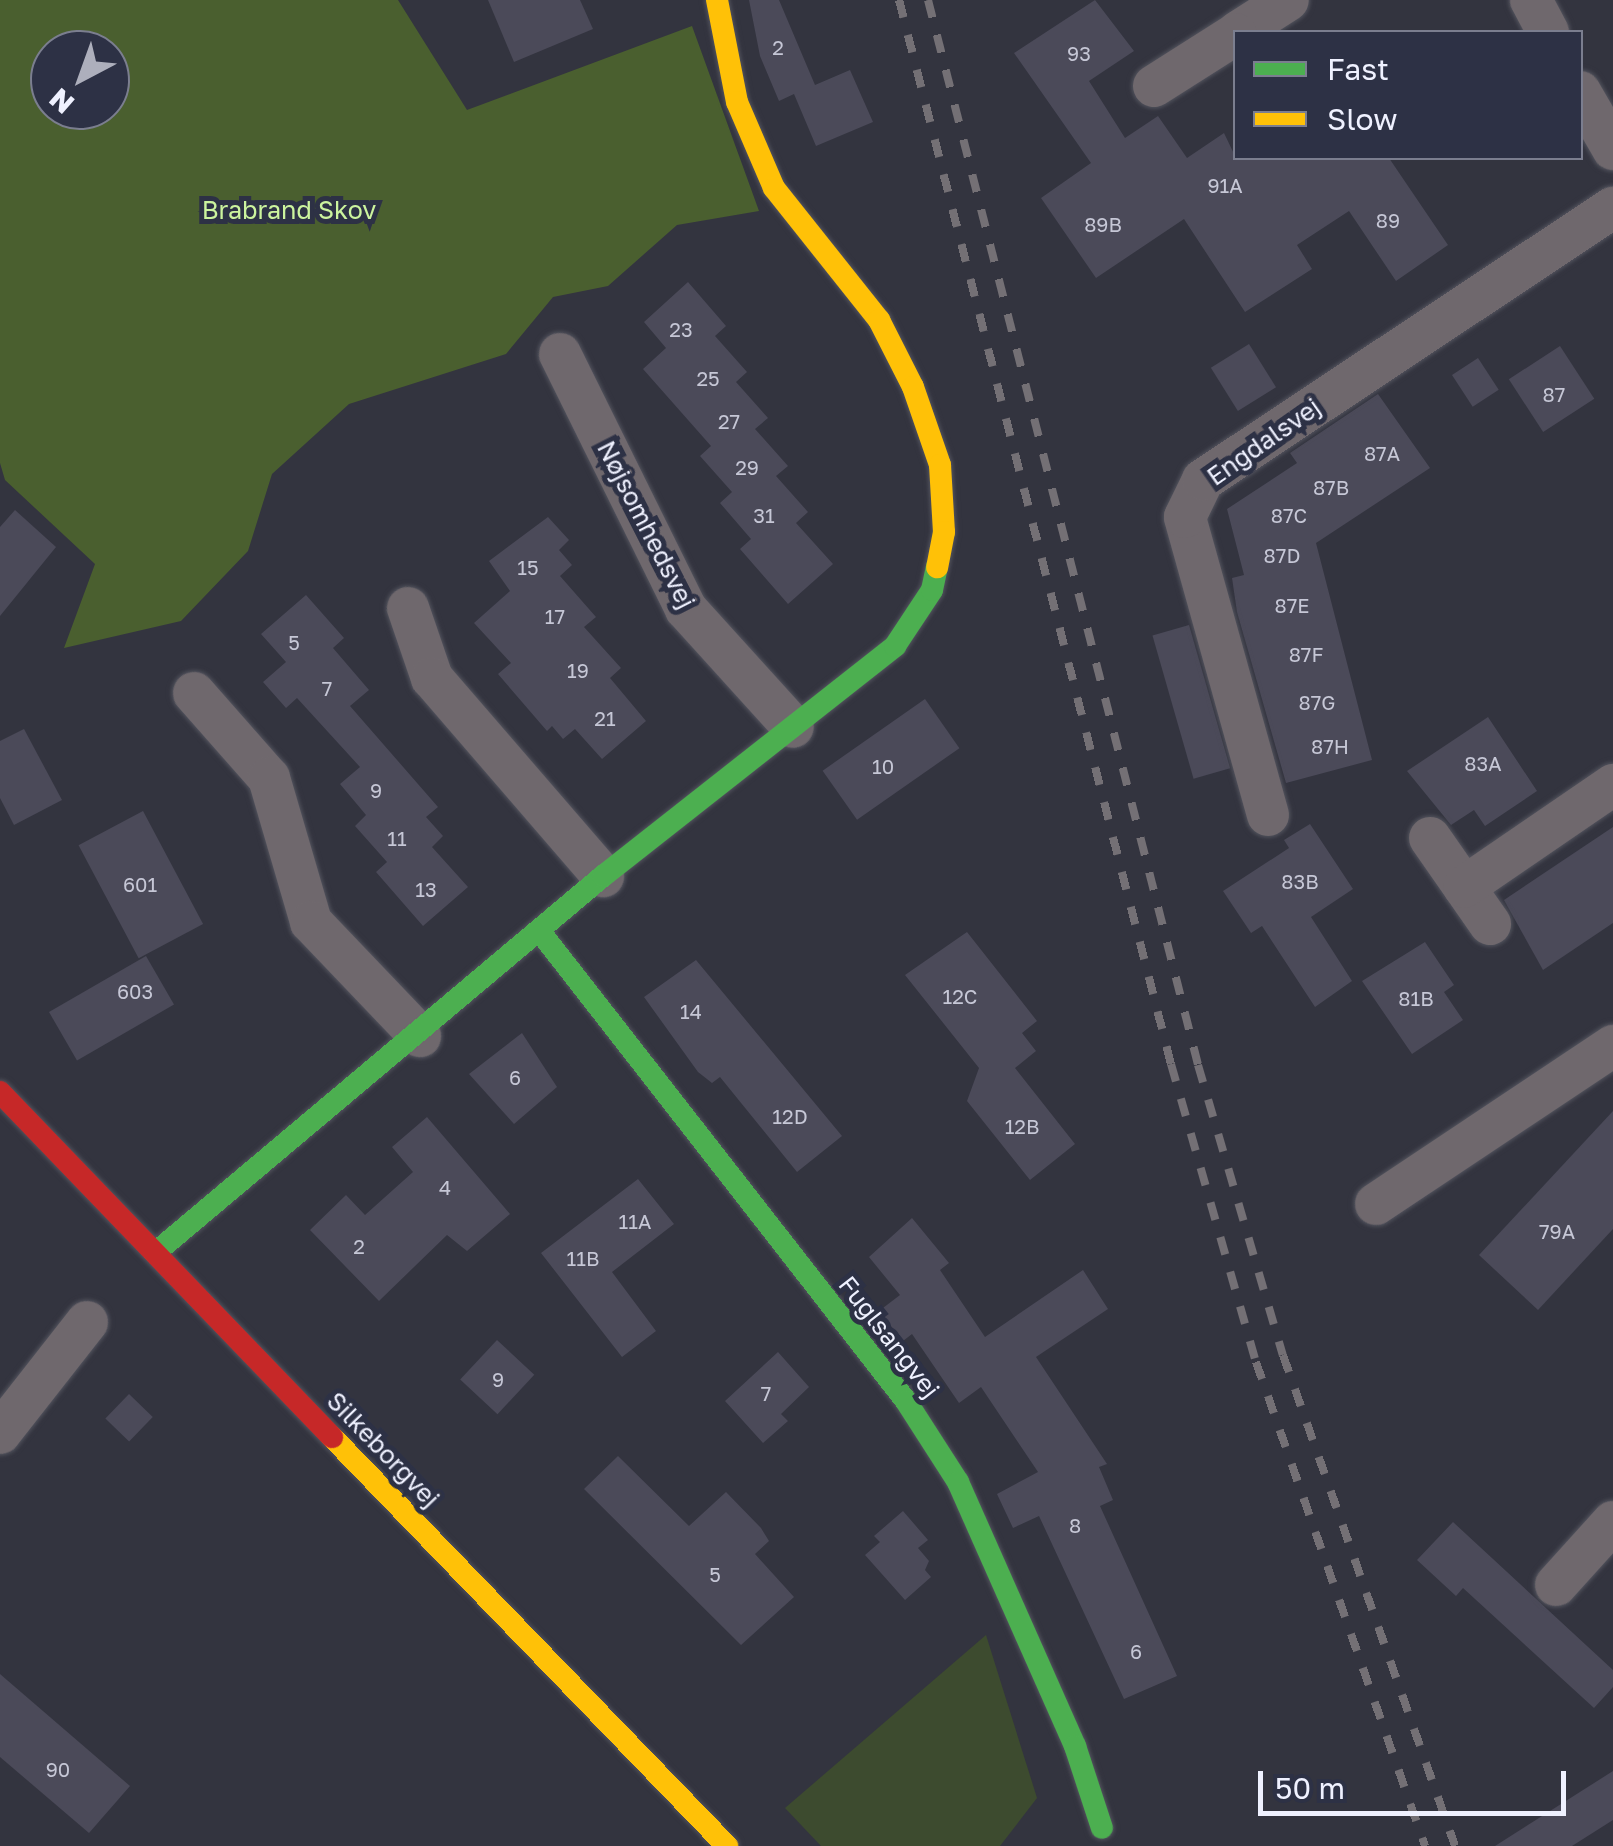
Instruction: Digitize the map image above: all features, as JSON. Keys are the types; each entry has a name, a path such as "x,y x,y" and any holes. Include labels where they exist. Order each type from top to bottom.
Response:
{"street":[{"path":"156,1253 420,1036 603,876 894,646 932,590 944,532 940,464 913,387 879,320 774,188 737,102 717,0"},
{"path":"1242,30 1288,0"},
{"path":"1531,0 1547,30"},
{"path":"1154,86 1233,36"},
{"path":"1583,97 1613,149"},
{"name":"Engdalsvej","path":"1268,814 1185,517 1203,480 1613,208"},
{"name":"Nøjsomhedsvej","path":"560,354 686,608 794,726"},
{"path":"408,608 432,678 603,876"},
{"path":"194,692 269,778 311,922 420,1036"},
{"path":"1464,887 1613,785"},
{"path":"1430,838 1490,924"},
{"name":"Fuglsangvej","path":"541,933 906,1401 958,1482 1075,1746 1102,1828"},
{"path":"1376,1204 1613,1046"},
{"name":"Silkeborgvej","path":"0,1092 727,1846"},
{"path":"0,1433 87,1322"},
{"path":"1556,1585 1613,1522"}],"green space":[{"name":"Brabrand Skov","path":"0,0 398,0 467,110 692,26 759,211 677,225 608,286 553,297 506,354 349,404 272,474 248,551 181,621 64,648 95,564 5,480 0,463"},
{"path":"986,1635 1037,1798 1000,1846 821,1846 785,1808"}],"building":[{"path":"488,0 580,0 593,29 514,62"},
{"path":"749,0 779,0 815,85 850,70 873,122 816,146 794,94 779,101 760,56"},
{"path":"1095,0 1134,51 1089,81 1125,138 1158,116 1187,158 1224,133 1233,160 1390,160 1448,245 1396,281 1349,211 1297,245 1312,269 1245,312 1184,219 1096,278 1041,198 1091,163 1014,53"},
{"path":"688,282 726,326 715,336 747,372 736,382 768,418 755,429 788,466 776,476 808,512 796,523 833,564 788,604 740,549 751,539 720,503 732,492 700,456 711,446 643,369 666,348 644,322"},
{"path":"1249,344 1276,387 1238,411 1211,368"},
{"path":"1560,346 1594,399 1543,432 1509,379"},
{"path":"1478,358 1499,390 1473,407 1452,375"},
{"path":"1378,394 1430,468 1316,543 1372,760 1286,783 1237,612 1232,578 1244,575 1227,509 1297,463 1290,453"},
{"path":"15,510 56,547 0,616 0,527"},
{"path":"548,517 569,540 559,550 572,565 560,576 596,617 584,627 621,668 610,678 646,721 602,759 575,729 563,739 552,726 547,731 498,674 511,663 474,623 510,591 489,561"},
{"path":"306,595 344,638 333,648 369,690 350,706 438,807 426,817 443,836 432,847 468,887 423,926 376,872 387,862 355,826 366,815 340,784 360,767 297,698 286,708 263,682 286,662 261,634"},
{"path":"1189,625 1230,768 1194,779 1152,635"},
{"path":"925,699 959,748 857,820 823,771"},
{"path":"1488,717 1537,791 1485,826 1474,810 1451,825 1407,771"},
{"path":"24,729 62,800 14,825 0,798 0,741"},
{"path":"143,811 203,924 139,958 79,845"},
{"path":"1310,824 1353,889 1311,917 1352,981 1315,1007 1262,926 1251,933 1223,891 1289,848 1284,840"},
{"path":"1613,827 1613,923 1543,970 1504,900"},
{"path":"967,932 1037,1021 1022,1033 1036,1051 1015,1068 1075,1144 1030,1180 967,1101 979,1068 905,975"},
{"path":"1425,942 1454,985 1444,992 1463,1020 1412,1054 1362,981"},
{"path":"146,956 174,1004 77,1060 49,1012"},
{"path":"696,960 842,1136 797,1172 720,1077 712,1083 698,1072 644,997"},
{"path":"522,1033 557,1087 514,1124 469,1074"},
{"path":"1613,1111 1613,1229 1538,1310 1479,1255"},
{"path":"427,1117 510,1214 467,1251 447,1235 379,1301 310,1230 346,1195 365,1215 413,1172 392,1147"},
{"path":"638,1179 674,1224 612,1272 656,1331 622,1357 541,1253"},
{"path":"912,1218 949,1263 940,1270 985,1337 1083,1270 1108,1309 1036,1357 1107,1464 1099,1467 1113,1500 1100,1506 1177,1676 1124,1699 1039,1516 1013,1528 997,1494 1038,1472 981,1387 959,1403 912,1334 903,1341 879,1311 900,1295 869,1257"},
{"path":"497,1340 534,1375 497,1414 460,1379"},
{"path":"778,1352 809,1387 781,1414 788,1421 763,1443 725,1401"},
{"path":"129,1394 153,1417 129,1441 105,1418"},
{"path":"618,1456 689,1526 726,1492 761,1528 769,1541 755,1554 794,1597 741,1645 584,1489"},
{"path":"903,1511 928,1540 918,1548 929,1561 925,1570 931,1577 905,1600 865,1555 880,1542 874,1536"},
{"path":"1453,1522 1613,1670 1613,1687 1594,1708 1463,1588 1456,1596 1417,1560"},
{"path":"0,1674 130,1786 89,1833 0,1757"},
{"path":"1613,1771 1613,1820 1572,1846 1495,1846"}],"railway":[{"path":"899,0 1171,1064 1256,1362 1425,1846"},
{"path":"928,0 1198,1065 1283,1355 1455,1846"}],"traffic: fast":[{"path":"155,1253 603,876 895,646 932,590 937,567"},
{"path":"541,933 906,1401 958,1482 1075,1746 1102,1828"}],"traffic: slow":[{"path":"717,0 737,102 774,188 879,320 913,387 940,465 944,532 937,567"},
{"path":"332,1437 727,1846"}],"traffic: jam":[{"path":"0,1092 332,1437"}]}
